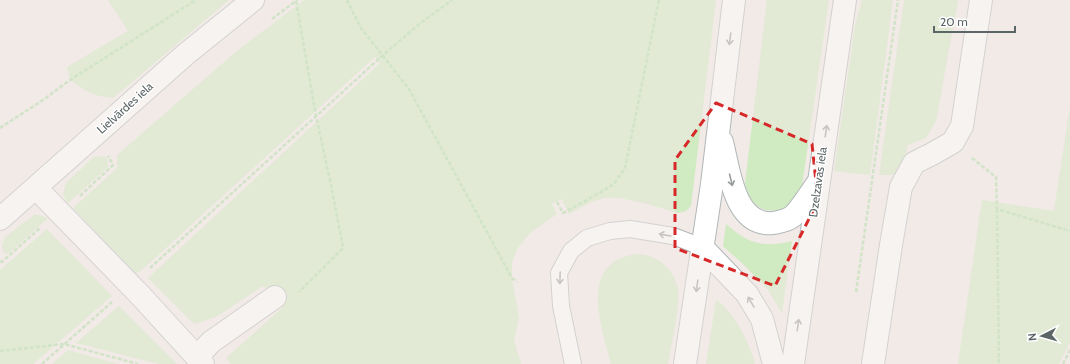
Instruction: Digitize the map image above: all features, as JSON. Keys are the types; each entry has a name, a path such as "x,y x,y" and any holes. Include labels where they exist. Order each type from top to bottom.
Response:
{"street":[{"name":"Lielvārdes iela","path":"0,219 186,54 253,0"},
{"path":"686,364 719,129 734,0"},
{"name":"Dzelzavas iela","path":"793,364 845,0"},
{"path":"873,364 901,187 914,163 953,142 962,126 981,0"},
{"path":"719,129 733,189 742,209 755,221 768,223 781,222 793,216 818,183"},
{"path":"36,188 200,360 211,342 275,297"},
{"path":"702,247 746,294 762,319 774,364"}],"lane":[{"path":"573,364 562,306 560,274 571,251 587,238 610,231 630,229 673,236 702,247"}],"path":[{"path":"0,128 43,100 70,80 196,0"},
{"path":"266,23 296,0 316,116 343,248 292,299 275,297"},
{"path":"347,0 360,28 409,89 512,278 517,282"},
{"path":"42,364 131,286 382,56 418,25 452,0"},
{"path":"557,202 563,213 614,184 625,168 659,0"},
{"path":"856,293 898,0"},
{"path":"953,142 996,177 999,364"},
{"path":"0,262 48,222 61,214 113,165 108,155"},
{"path":"997,209 1070,231"},
{"path":"0,351 64,344 138,364"},
{"path":"1063,364 1070,350"}],"highlighted area":[{"path":"716,103 812,144 818,201 775,286 675,248 675,160"}],"green space":[{"path":"108,0 229,0 113,98 94,94 70,80 67,67 128,31"},
{"path":"304,0 716,0 691,206 686,211 678,213 620,198 605,198 591,202 569,214 562,199 552,204 557,214 530,233 517,249 512,262 512,278 519,319 514,339 521,364 231,364 226,358 282,308 275,297 263,286 216,317 194,324 148,278 380,63 375,57 142,270 135,274 73,208 117,168 117,155 238,50"},
{"path":"767,0 829,0 802,186 797,197 791,204 784,208 774,210 762,208 752,201 745,183"},
{"path":"862,0 893,0 870,175 834,171 855,26"},
{"path":"904,0 958,0 936,121 926,138 908,145 900,175 879,175"},
{"path":"1070,106 1070,342 1059,364 958,364 982,200 1054,211"},
{"path":"95,156 106,157 108,167 68,203 63,195 66,183"},
{"path":"35,214 48,218 9,253 4,254 2,246 5,237"},
{"path":"726,224 734,231 756,243 772,244 792,241 782,313 767,289 723,246"},
{"path":"47,229 112,296 33,364 0,364 0,270"},
{"path":"636,254 650,256 663,263 676,281 679,295 668,364 611,364 599,315 598,298 600,283 606,270 618,260"},
{"path":"716,300 729,311 735,319 750,348 755,364 706,364"},
{"path":"119,306 177,364 159,364 76,343"},
{"path":"68,350 118,364 52,364"}]}
